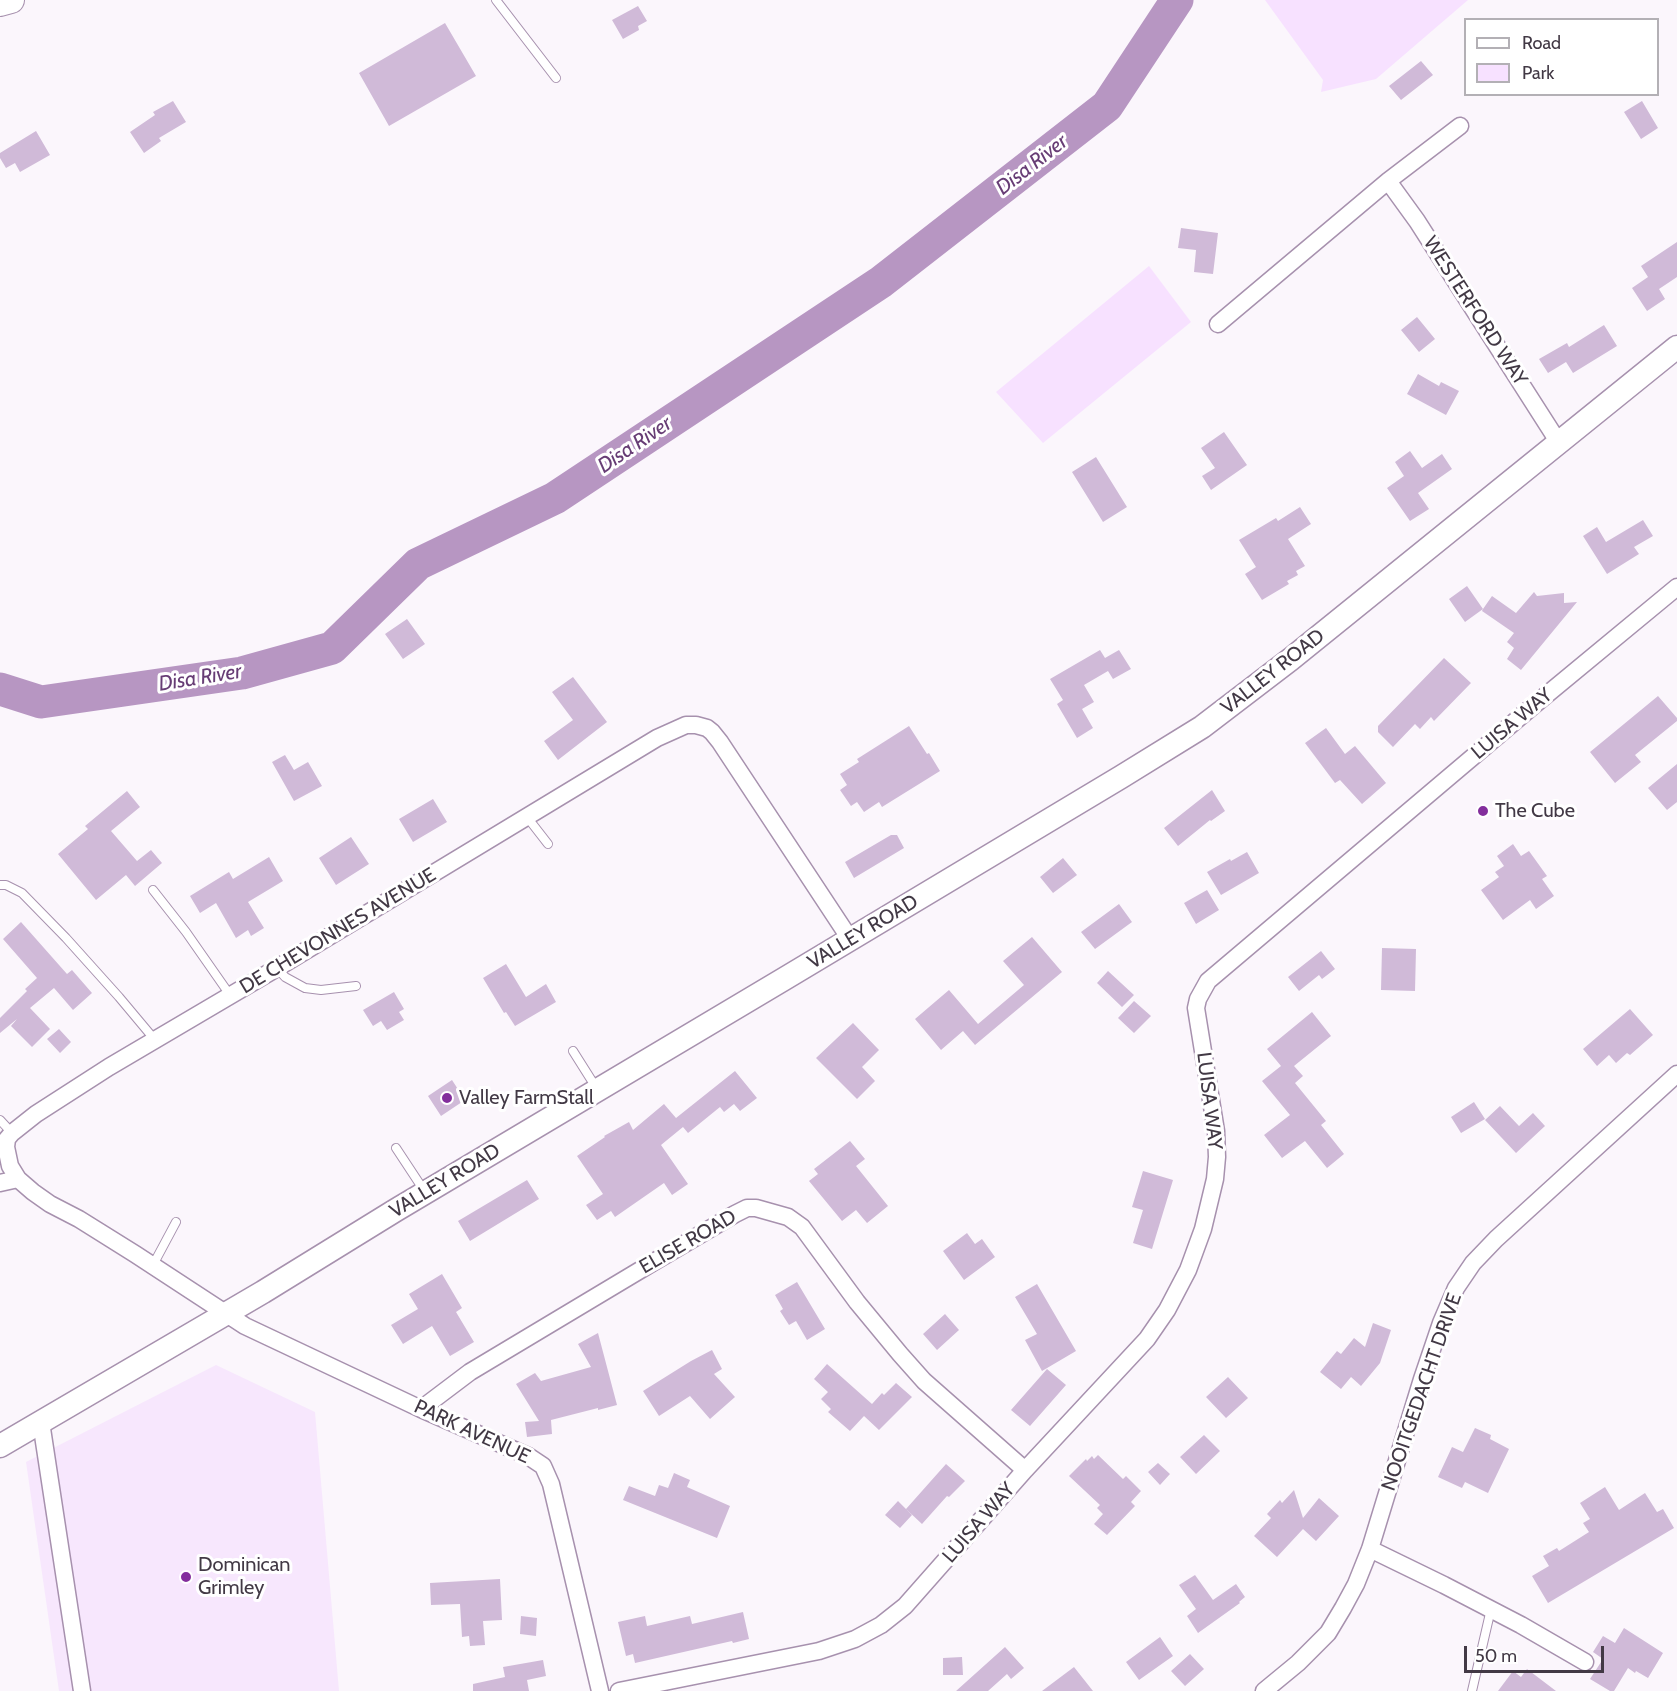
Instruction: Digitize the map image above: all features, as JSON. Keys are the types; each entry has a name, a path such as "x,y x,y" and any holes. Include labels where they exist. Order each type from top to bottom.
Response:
{"main road":[{"path":"0,3 11,0"}],"street":[{"path":"1218,324 1388,181 1460,126"},
{"name":"WESTERFORD WAY","path":"1388,181 1417,221 1559,443"},
{"name":"VALLEY ROAD","path":"0,1446 263,1292 425,1192 1202,727 1291,659 1677,347"},
{"name":"LUISA WAY","path":"619,1691 819,1651 855,1639 880,1625 905,1606 1025,1470 1131,1358 1167,1310 1188,1270 1203,1229 1215,1179 1217,1157 1216,1131 1196,1008 1198,999 1208,981 1677,587"},
{"name":"DE CHEVONNES AVENUE","path":"12,1133 36,1114 109,1067 668,732 686,725 702,726 712,732 720,742 850,939"},
{"name":"NOOITGEDACHT DRIVE","path":"1264,1691 1298,1663 1328,1633 1352,1592 1370,1549 1422,1379 1441,1323 1456,1288 1473,1263 1496,1239 1677,1074"},
{"path":"12,1133 6,1143 6,1155 18,1179 50,1204 79,1219 153,1265 224,1313"},
{"path":"0,1183 18,1179"},
{"name":"ELISE ROAD","path":"421,1409 470,1372 735,1214 747,1208 756,1208 788,1217 802,1227 857,1302 924,1381 1025,1470"},
{"name":"PARK AVENUE","path":"224,1313 245,1326 421,1409 528,1456 543,1466 554,1495 600,1691"},
{"path":"41,1422 82,1691"},
{"path":"1370,1549 1491,1609 1586,1662"}],"lane":[{"path":"496,0 556,78"},
{"path":"527,817 548,844"},
{"path":"0,885 6,885 22,893 74,946 155,1040"},
{"path":"153,890 230,995"},
{"path":"277,968 285,977 305,988 321,990 356,986"},
{"path":"573,1051 597,1090"},
{"path":"0,1120 12,1133"},
{"path":"396,1148 425,1192"},
{"path":"153,1265 176,1222"},
{"path":"1472,1691 1491,1609"}],"shaded area":[{"name":"Dominican Grimley","path":"216,1365 315,1412 339,1691 59,1691 26,1462"}],"green space":[{"path":"1265,0 1468,0 1376,79 1321,92 1323,80"},
{"path":"1149,266 1191,322 1043,443 996,392"}],"building":[{"path":"638,6 647,21 638,26 639,30 623,39 612,20"},
{"path":"445,23 476,76 389,126 359,73"},
{"path":"1421,61 1433,75 1401,100 1389,86"},
{"path":"173,101 186,122 159,138 161,141 144,153 130,132 155,115 153,112"},
{"path":"1642,101 1658,128 1641,139 1624,112"},
{"path":"36,131 50,155 20,172 15,163 6,168 0,158 0,153"},
{"path":"1181,228 1218,233 1213,274 1194,272 1196,250 1178,248"},
{"path":"1677,242 1677,277 1659,289 1665,299 1647,311 1632,288 1648,277 1641,266"},
{"path":"1417,317 1435,339 1419,352 1401,330"},
{"path":"1604,325 1617,346 1573,373 1566,362 1548,373 1539,359 1567,343 1569,347"},
{"path":"1418,374 1439,386 1441,382 1459,391 1446,415 1407,394"},
{"path":"1224,432 1247,465 1211,490 1202,476 1215,468 1201,448"},
{"path":"1410,451 1422,468 1442,454 1452,469 1418,493 1429,509 1410,521 1387,488 1404,476 1395,462"},
{"path":"1096,457 1127,507 1103,522 1072,472"},
{"path":"1300,507 1311,524 1288,539 1305,566 1296,571 1298,575 1287,581 1289,584 1262,600 1245,574 1256,567 1239,540 1276,518 1278,521"},
{"path":"1643,520 1653,536 1634,547 1639,554 1607,574 1583,536 1597,527 1606,542"},
{"path":"1467,586 1483,609 1465,622 1449,599"},
{"path":"1534,592 1537,596 1564,593 1564,603 1577,602 1521,670 1507,659 1514,648 1507,642 1514,633 1482,611 1492,596 1516,613"},
{"path":"407,619 425,644 403,659 385,634"},
{"path":"1100,650 1105,658 1119,650 1131,669 1113,679 1108,671 1084,685 1094,702 1082,709 1093,728 1077,738 1057,704 1063,700 1050,679"},
{"path":"1444,658 1471,683 1434,721 1431,717 1420,729 1415,724 1393,747 1378,732 1378,726"},
{"path":"573,677 607,722 558,760 544,741 573,720 552,692"},
{"path":"1658,696 1677,718 1677,721 1635,755 1641,762 1615,783 1590,752"},
{"path":"909,726 940,771 882,807 879,802 864,812 857,802 851,806 840,790 847,785 840,774 859,762 857,759"},
{"path":"1326,728 1345,754 1355,746 1386,783 1362,804 1340,780 1335,783 1305,743"},
{"path":"285,755 294,770 308,762 322,786 294,801 272,762"},
{"path":"1677,764 1677,802 1667,810 1648,788"},
{"path":"1212,790 1225,811 1178,846 1164,828"},
{"path":"127,791 140,807 111,831 137,861 151,850 162,863 135,886 126,875 96,900 58,854 88,829 85,826"},
{"path":"433,799 447,822 413,842 399,819"},
{"path":"891,835 897,835 904,848 854,878 845,862"},
{"path":"351,837 369,864 336,885 319,858"},
{"path":"1513,844 1521,856 1529,851 1547,876 1542,879 1554,896 1536,909 1530,900 1503,920 1481,890 1499,877 1495,872 1504,866 1497,856"},
{"path":"1247,852 1259,873 1221,895 1207,872"},
{"path":"269,857 283,881 248,902 264,928 251,936 248,930 236,938 216,903 200,913 190,896 229,872 233,879"},
{"path":"1063,858 1077,875 1053,893 1040,877"},
{"path":"1207,890 1219,910 1196,924 1184,903"},
{"path":"1119,904 1132,922 1095,949 1081,932"},
{"path":"21,922 67,974 72,970 92,993 73,1010 54,988 30,1008 50,1029 32,1047 11,1026 17,1019 0,1033 0,1018 37,978 3,939"},
{"path":"1032,937 1062,972 975,1045 963,1031 941,1050 915,1019 949,990 978,1024 1024,985 1003,961"},
{"path":"1382,948 1416,949 1415,991 1381,990"},
{"path":"1321,951 1335,969 1322,979 1319,975 1299,991 1288,977"},
{"path":"506,964 526,997 546,984 556,1002 515,1026 506,1012 504,1013 483,978"},
{"path":"1108,971 1134,995 1122,1007 1097,983"},
{"path":"394,992 404,1009 399,1012 404,1020 387,1030 381,1021 373,1026 363,1010"},
{"path":"1134,1001 1151,1016 1134,1033 1118,1018"},
{"path":"1630,1009 1653,1035 1630,1055 1627,1053 1616,1063 1609,1055 1597,1066 1583,1049"},
{"path":"1312,1012 1331,1036 1294,1066 1303,1076 1295,1083 1326,1121 1321,1125 1344,1154 1327,1168 1305,1141 1282,1158 1264,1135 1290,1115 1262,1081 1281,1066 1267,1049"},
{"path":"853,1023 879,1050 862,1067 875,1081 857,1099 816,1058"},
{"path":"59,1029 71,1042 60,1053 47,1039"},
{"path":"735,1071 757,1098 740,1111 734,1104 724,1112 720,1107 688,1133 683,1127 661,1145 688,1184 672,1195 664,1183 615,1217 611,1211 597,1220 586,1205 603,1194 577,1156 604,1136 629,1122 633,1130 664,1104 676,1118"},
{"name":"Valley FarmStall","path":"452,1080 465,1100 441,1116 428,1096"},
{"path":"1474,1102 1485,1119 1461,1133 1451,1117"},
{"path":"1500,1106 1519,1126 1533,1113 1545,1126 1516,1153 1485,1120"},
{"path":"850,1141 865,1159 856,1166 888,1206 867,1223 856,1210 842,1221 809,1181 818,1174 814,1169"},
{"path":"1143,1171 1173,1180 1152,1249 1133,1243 1143,1210 1132,1207"},
{"path":"527,1180 539,1199 470,1241 458,1221"},
{"path":"967,1233 975,1244 982,1239 995,1257 964,1280 943,1251"},
{"path":"442,1274 462,1308 456,1312 474,1342 450,1356 432,1326 403,1344 391,1325 418,1309 409,1294"},
{"path":"797,1282 825,1329 807,1340 796,1321 789,1325 780,1311 783,1309 775,1295"},
{"path":"1037,1284 1076,1351 1042,1371 1025,1340 1037,1334 1015,1297"},
{"path":"945,1314 959,1330 937,1350 923,1334"},
{"path":"1373,1323 1391,1330 1380,1363 1361,1386 1351,1377 1341,1389 1320,1372 1337,1351 1341,1354 1354,1338 1365,1347"},
{"path":"598,1333 617,1405 551,1420 552,1434 527,1437 525,1422 539,1421 516,1384 535,1373 541,1381 591,1367 578,1344"},
{"path":"712,1350 722,1369 714,1374 735,1397 710,1419 690,1396 659,1416 643,1391"},
{"path":"827,1364 872,1404 896,1383 912,1397 879,1430 864,1416 850,1431 828,1412 831,1409 821,1399 828,1392 814,1379"},
{"path":"1047,1369 1066,1385 1030,1426 1011,1410"},
{"path":"1228,1377 1248,1398 1226,1418 1206,1397"},
{"path":"1475,1428 1491,1435 1490,1439 1509,1449 1488,1493 1465,1482 1462,1488 1438,1477 1452,1447 1463,1452"},
{"path":"1204,1435 1220,1451 1196,1474 1180,1457"},
{"path":"1098,1455 1123,1479 1126,1476 1141,1491 1131,1502 1135,1506 1107,1535 1094,1524 1103,1514 1097,1508 1100,1505 1069,1476 1086,1459 1087,1461 1092,1456 1094,1459"},
{"path":"1158,1463 1170,1474 1160,1485 1148,1472"},
{"path":"946,1464 965,1481 949,1497 947,1496 922,1524 906,1509"},
{"path":"674,1473 690,1480 687,1487 730,1506 717,1538 623,1500 629,1486 655,1496 659,1485 668,1488"},
{"path":"1605,1487 1619,1510 1645,1493 1657,1512 1663,1509 1674,1528 1548,1603 1532,1576 1549,1566 1543,1556 1557,1548 1559,1551 1589,1532 1583,1523 1590,1519 1580,1503"},
{"path":"1294,1490 1303,1518 1319,1498 1339,1516 1316,1541 1303,1529 1277,1557 1254,1536 1271,1518 1267,1514 1280,1500 1282,1503"},
{"path":"898,1501 912,1515 900,1528 885,1515"},
{"path":"1195,1575 1213,1600 1236,1584 1245,1597 1198,1633 1187,1616 1196,1609 1179,1585"},
{"path":"500,1579 502,1620 483,1621 485,1645 470,1646 469,1636 462,1637 460,1604 431,1605 430,1583"},
{"path":"743,1612 749,1639 635,1663 633,1654 626,1656 618,1622 645,1616 647,1626 690,1616 692,1624"},
{"path":"521,1616 537,1618 536,1636 520,1634"},
{"path":"1624,1628 1663,1653 1648,1678 1628,1668 1614,1691 1610,1691 1590,1679 1603,1659 1593,1652 1603,1636 1615,1643"},
{"path":"1160,1637 1173,1656 1139,1680 1126,1662"},
{"path":"1005,1647 1024,1668 1011,1679 1007,1674 988,1691 956,1691"},
{"path":"1190,1654 1204,1669 1185,1686 1171,1671"},
{"path":"962,1657 963,1675 943,1675 943,1658"},
{"path":"543,1660 546,1676 527,1680 529,1691 473,1691 473,1684 505,1677 503,1667"},
{"path":"1074,1667 1093,1691 1042,1691"},
{"path":"1527,1669 1556,1691 1498,1691 1513,1671 1521,1677"}],"waterway":[{"name":"Disa River","path":"0,689 41,702 242,673 332,648 418,564 555,498 881,282 1107,106 1177,0"}],"place":[{"name":"The Cube","path":"1483,811"},
{"name":"Valley FarmStall","path":"447,1098"},
{"name":"Dominican Grimley","path":"186,1577"}]}
